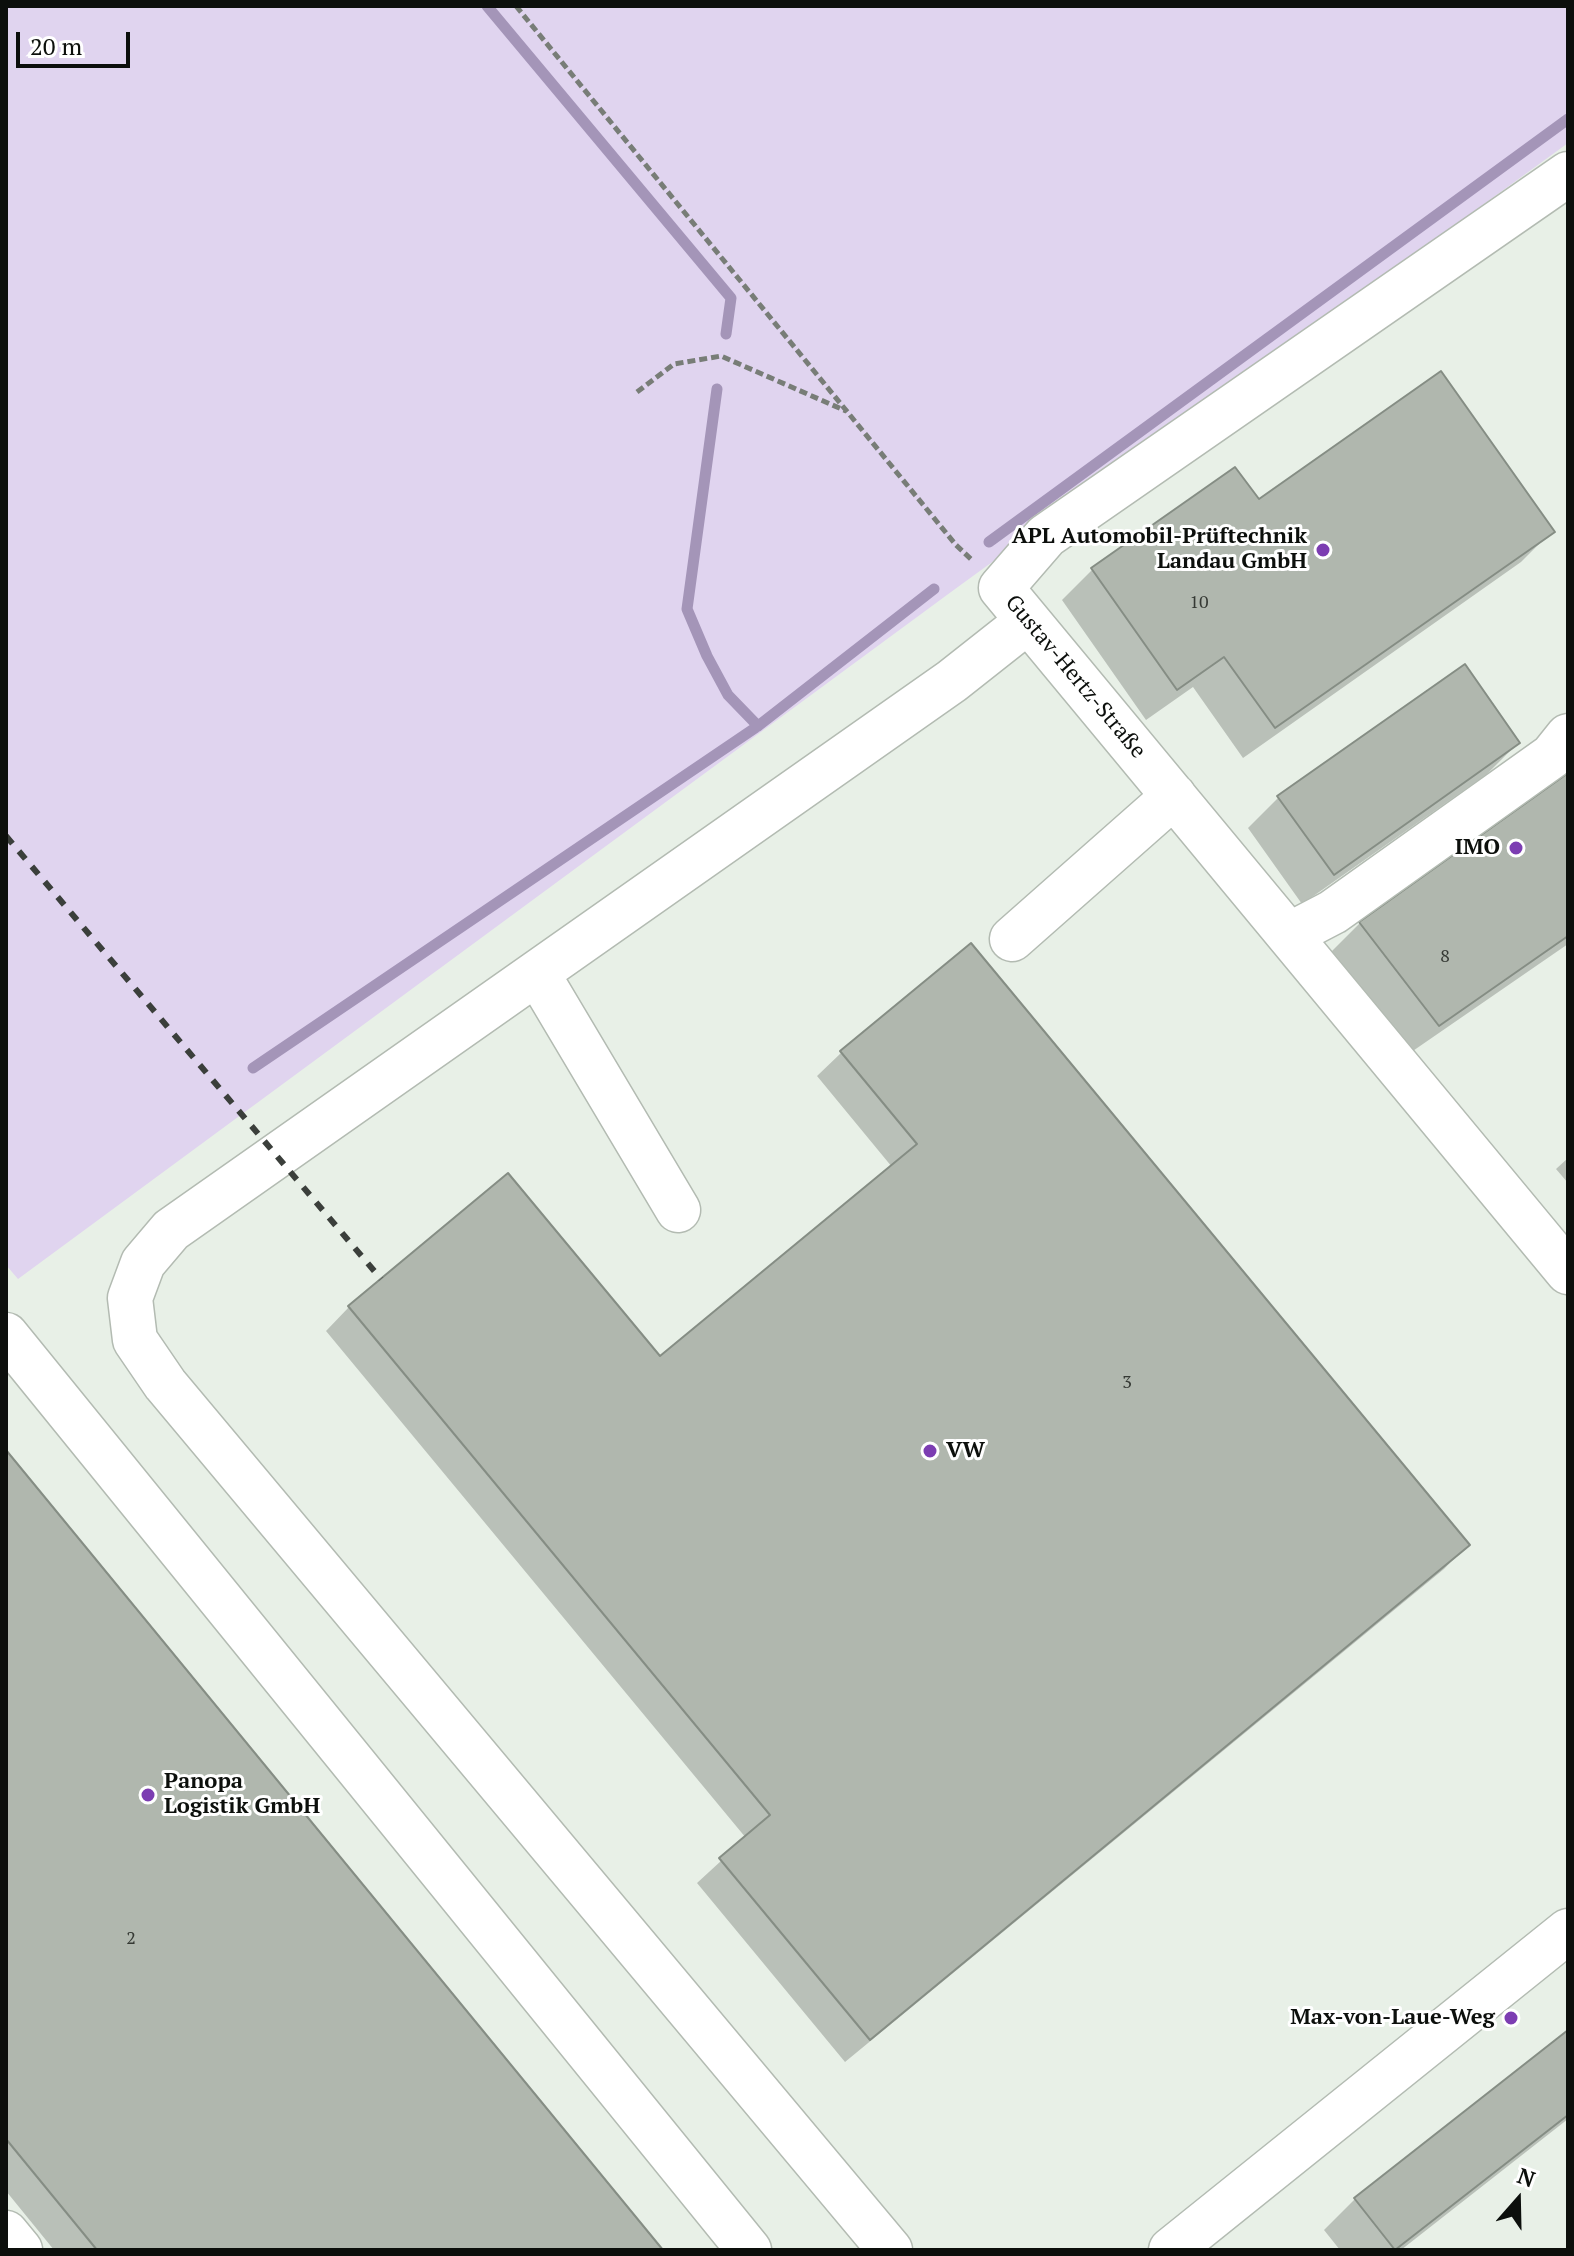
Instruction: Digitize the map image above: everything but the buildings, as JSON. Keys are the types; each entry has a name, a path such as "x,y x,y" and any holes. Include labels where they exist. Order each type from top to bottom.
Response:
{"street":[{"name":"Gustav-Hertz-Straße","path":"1568,174 1046,536 1001,588 1568,1272"},
{"path":"890,2250 175,1397 135,1340 130,1298 143,1263 171,1230 952,681 1028,621"},
{"path":"1289,935 1333,912 1552,756 1568,736"},
{"path":"1012,939 1174,796"},
{"path":"537,973 678,1210"},
{"path":"6,1335 749,2250"},
{"path":"1171,2250 1568,1931"},
{"path":"6,2233 20,2250"}],"path":[{"path":"516,6 956,545 1001,588"},
{"path":"637,392 674,364 721,356 847,412"}],"shaded area":[{"path":"6,6 1568,6 1568,143 951,592 18,1279 6,1265"}],"waterway":[{"path":"487,6 731,298 726,334"},
{"path":"989,542 1568,119"},
{"path":"717,389 687,609 728,695 758,726"},
{"path":"253,1068 758,726 934,589"}],"railway":[{"path":"6,836 381,1279"}],"place":[{"name":"APL Automobil-Prüftechnik Landau GmbH","path":"1323,550"},
{"name":"IMO","path":"1516,848"},
{"name":"VW","path":"930,1451"},
{"name":"Panopa Logistik GmbH","path":"148,1795"},
{"name":"Max-von-Laue-Weg","path":"1511,2018"}]}
